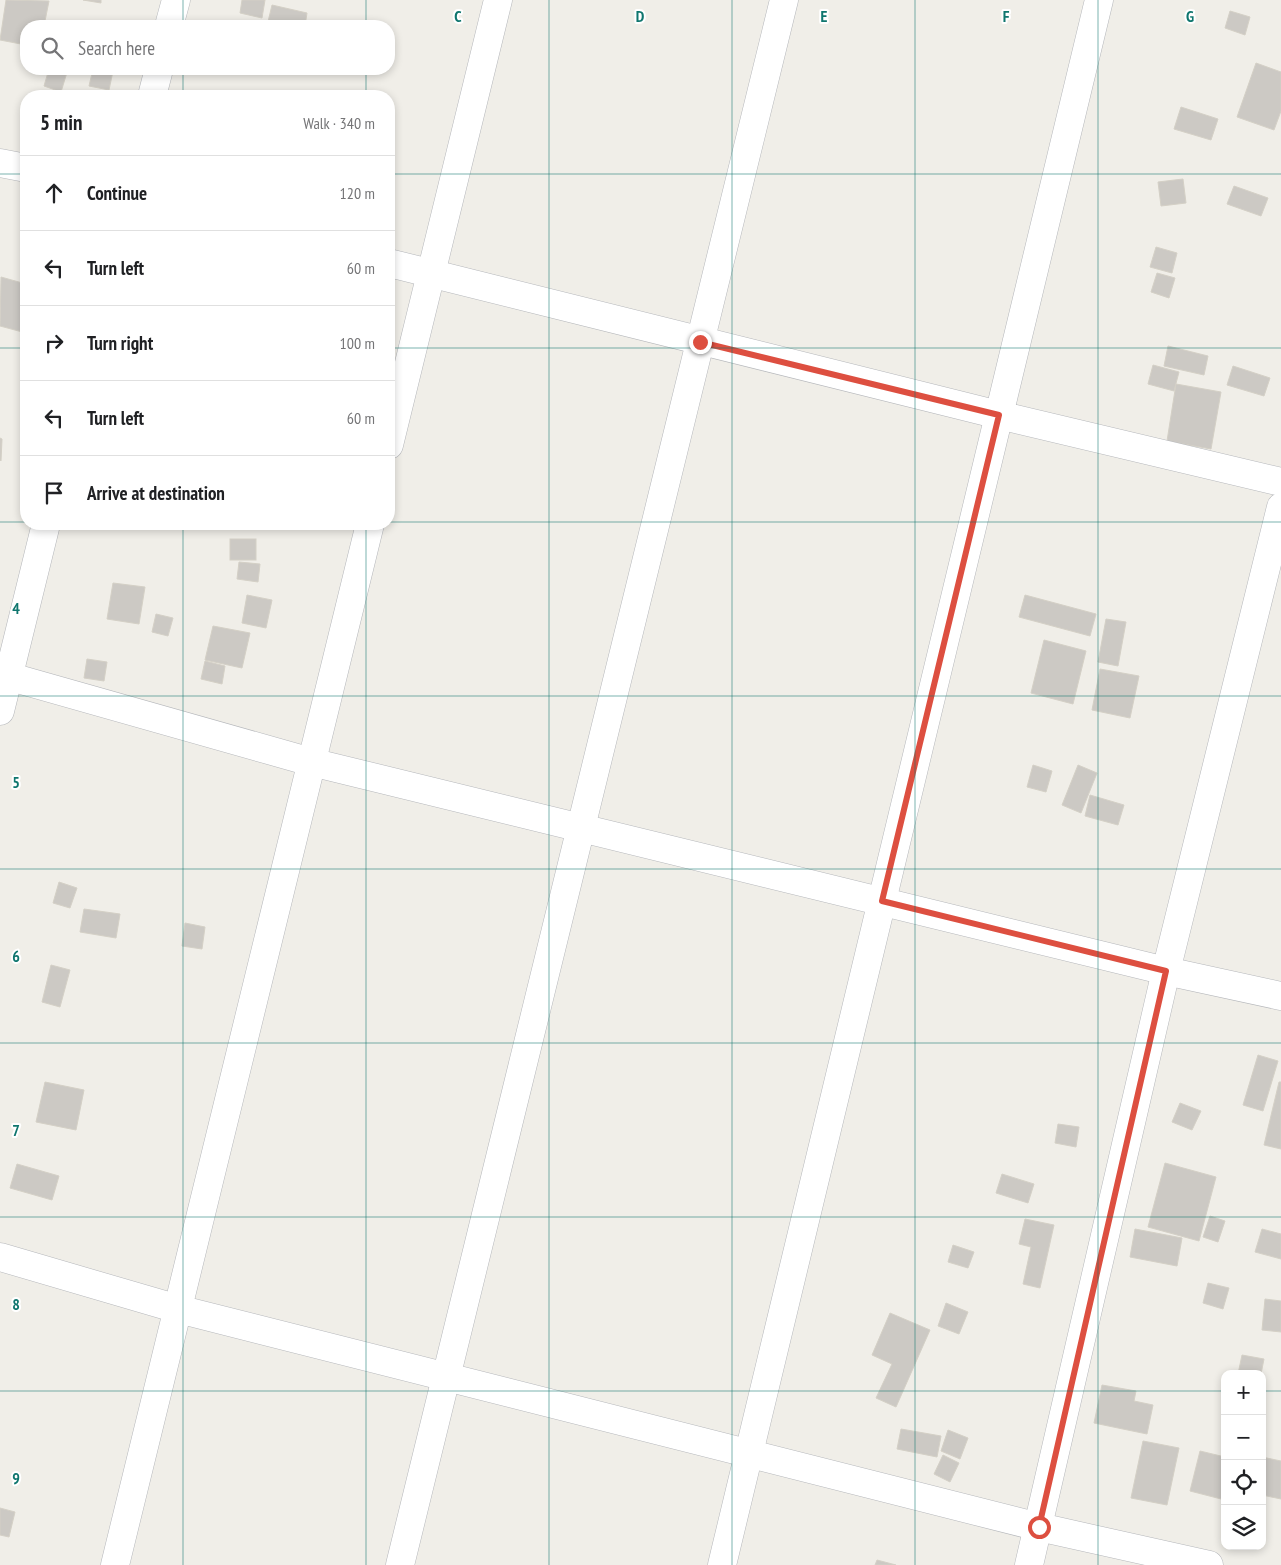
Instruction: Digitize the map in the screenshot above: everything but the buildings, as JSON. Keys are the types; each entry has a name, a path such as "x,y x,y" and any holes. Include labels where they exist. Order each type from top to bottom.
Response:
{"street":[{"path":"171,20 176,0"},
{"path":"395,421 498,0"},
{"path":"400,1565 784,0"},
{"path":"722,1565 1099,0"},
{"path":"154,90 157,75"},
{"path":"0,163 20,167"},
{"path":"395,266 700,342 1281,482"},
{"path":"1029,1565 1166,971 1281,507"},
{"path":"0,711 4,675 44,530"},
{"path":"115,1565 369,530"},
{"path":"4,675 311,762 1166,971 1281,996"},
{"path":"0,1257 178,1309 1039,1527 1209,1565"}],"route":[{"path":"700,342 999,415 882,901 1166,971 1039,1527"}]}
